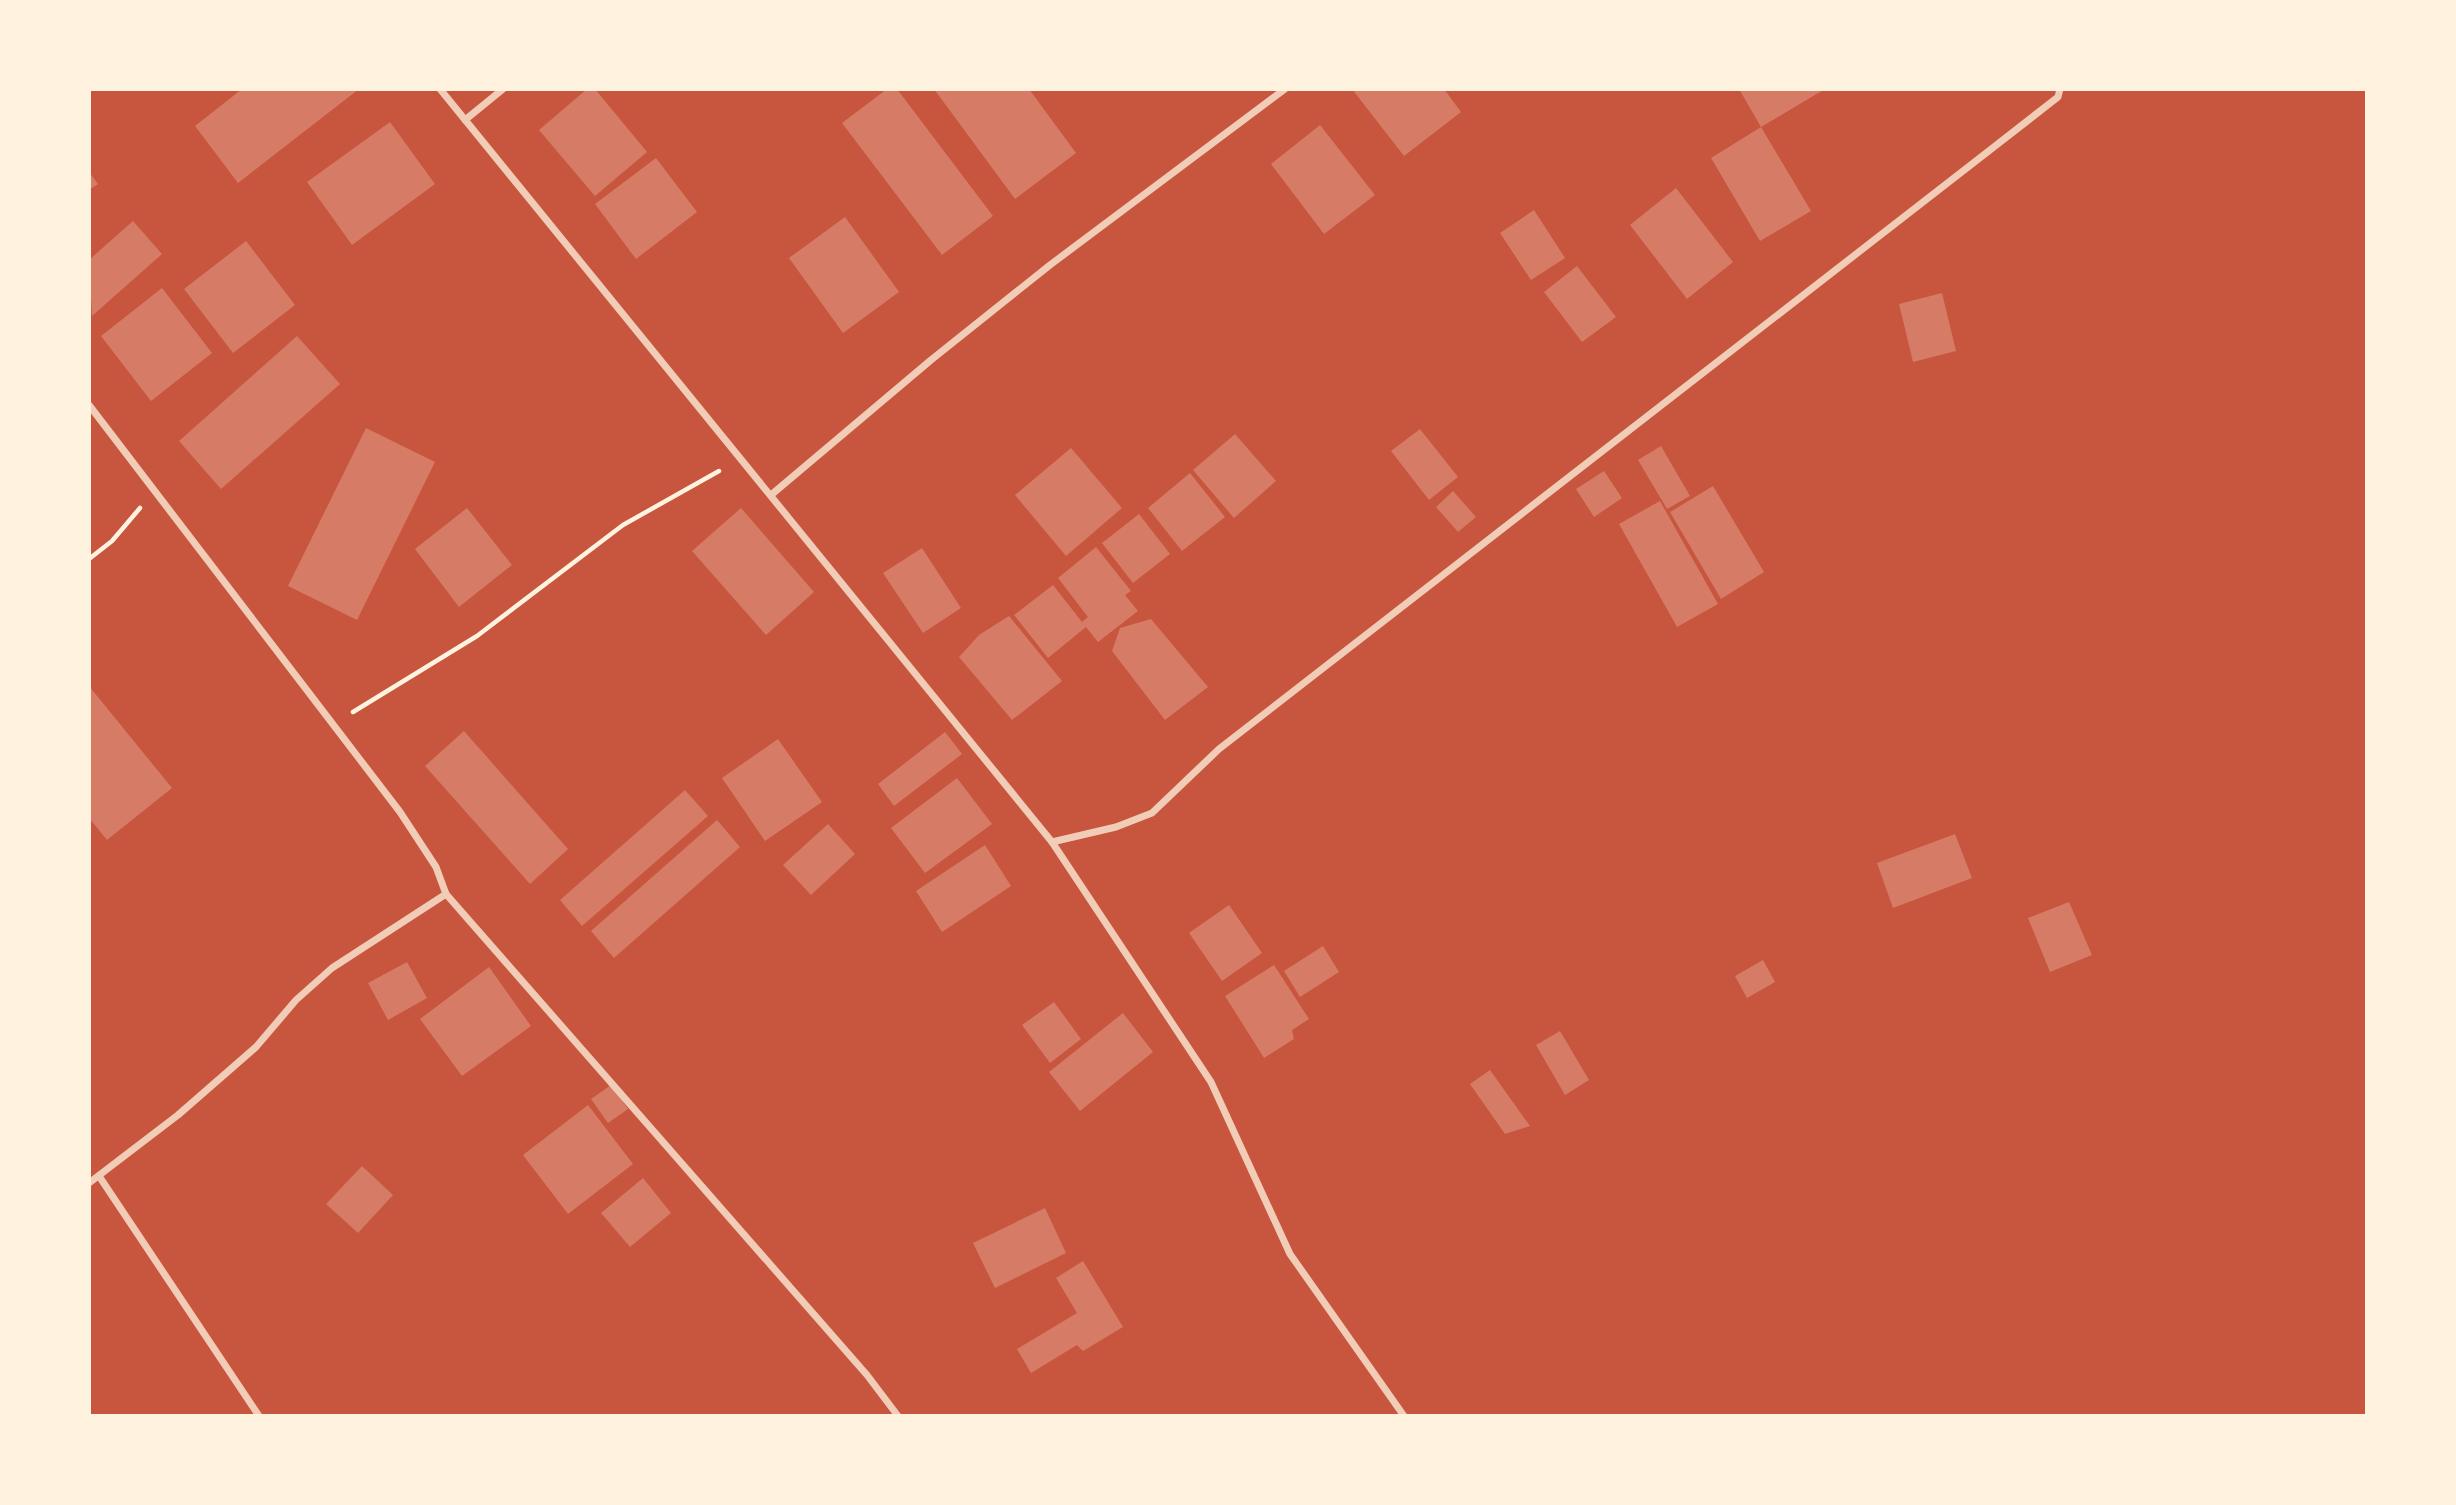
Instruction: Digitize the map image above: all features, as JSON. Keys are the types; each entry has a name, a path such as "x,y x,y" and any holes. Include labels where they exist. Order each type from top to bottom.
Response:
{"street":[{"path":"440,89 1052,842 1211,1082 1290,1254 1404,1416"},
{"path":"465,120 503,89"},
{"path":"771,495 931,360 1050,265 1284,89"},
{"path":"1052,842 1116,827 1152,813 1219,749 2058,97 2060,89"},
{"path":"89,405 335,723 436,867 446,894 858,1364 898,1416"},
{"path":"89,1184 178,1115 256,1047 296,1000 332,968 446,894"},
{"path":"99,1176 259,1416"}],"path":[{"path":"335,723 477,636 623,525 707,480 740,457"},
{"path":"89,559 112,541 156,489"}],"building":[{"path":"242,89 359,89 238,183 195,126"},
{"path":"587,89 595,89 647,152 595,196 539,130"},
{"path":"887,89 897,89 993,216 942,255 842,123"},
{"path":"934,89 1029,89 1076,153 1015,199"},
{"path":"1352,89 1444,89 1461,112 1404,156"},
{"path":"1739,89 1825,89 1761,127"},
{"path":"390,122 435,184 352,245 307,182"},
{"path":"1320,125 1375,195 1324,234 1271,164"},
{"path":"1761,127 1811,211 1760,241 1711,158"},
{"path":"656,158 697,212 636,259 595,204"},
{"path":"89,172 98,184 89,190"},
{"path":"1676,188 1733,262 1687,299 1630,225"},
{"path":"1534,210 1565,258 1531,280 1500,233"},
{"path":"845,217 899,292 843,333 789,258"},
{"path":"133,221 162,254 92,316 89,260"},
{"path":"246,241 295,305 233,353 184,289"},
{"path":"1577,266 1616,317 1582,342 1544,292"},
{"path":"162,288 212,353 151,401 101,336"},
{"path":"1942,293 1956,351 1913,362 1899,304"},
{"path":"297,336 340,384 221,489 179,441"},
{"path":"366,428 435,462 357,620 288,586"},
{"path":"1420,429 1458,477 1429,500 1391,451"},
{"path":"1235,434 1276,481 1234,518 1193,470"},
{"path":"1661,446 1690,496 1667,509 1638,460"},
{"path":"1071,448 1122,508 1066,556 1015,495"},
{"path":"1604,471 1622,498 1594,517 1576,489"},
{"path":"1190,473 1225,517 1182,551 1148,508"},
{"path":"1713,486 1764,572 1721,599 1670,512"},
{"path":"1453,491 1476,517 1458,532 1436,507"},
{"path":"1660,501 1718,604 1677,627 1619,524"},
{"path":"467,508 512,565 459,607 415,549"},
{"path":"741,508 814,592 766,635 692,551"},
{"path":"1139,514 1170,554 1133,583 1102,543"},
{"path":"1096,547 1131,591 1125,595 1138,611 1098,642 1086,627 1048,658 1014,615 1053,585 1082,622 1088,617 1058,578"},
{"path":"922,548 961,608 923,633 883,573"},
{"path":"1009,616 1062,681 1012,720 959,657 979,635"},
{"path":"1151,619 1208,687 1165,720 1112,651 1120,628"},
{"path":"89,686 172,788 107,840 89,818"},
{"path":"464,731 568,849 530,884 425,766"},
{"path":"945,732 962,754 894,806 878,784"},
{"path":"778,739 822,802 765,841 722,778"},
{"path":"957,778 992,824 925,873 891,828"},
{"path":"685,790 708,816 582,926 560,900"},
{"path":"717,820 740,847 614,958 591,931"},
{"path":"828,824 855,854 811,895 783,865"},
{"path":"1955,834 1972,878 1893,908 1877,863"},
{"path":"985,845 1011,886 942,932 916,891"},
{"path":"2069,902 2092,955 2050,972 2028,918"},
{"path":"1229,905 1262,953 1222,981 1189,933"},
{"path":"1323,946 1339,972 1300,997 1284,971"},
{"path":"1763,960 1775,982 1747,998 1735,976"},
{"path":"407,962 427,998 388,1020 368,983"},
{"path":"1274,965 1309,1019 1292,1030 1294,1039 1264,1058 1225,996"},
{"path":"489,967 531,1026 462,1076 420,1019"},
{"path":"1054,1002 1081,1039 1050,1063 1022,1025"},
{"path":"1123,1013 1153,1052 1080,1111 1049,1072"},
{"path":"1560,1031 1589,1080 1565,1095 1536,1045"},
{"path":"1490,1070 1530,1126 1505,1134 1470,1084"},
{"path":"611,1085 628,1109 608,1123 591,1099"},
{"path":"588,1105 633,1164 568,1214 523,1155"},
{"path":"362,1166 393,1195 358,1233 326,1204"},
{"path":"643,1178 671,1213 630,1247 601,1213"},
{"path":"1045,1208 1066,1253 995,1288 973,1243"},
{"path":"1083,1261 1123,1327 1083,1351 1077,1345 1031,1373 1017,1349 1077,1313 1056,1278"}]}
